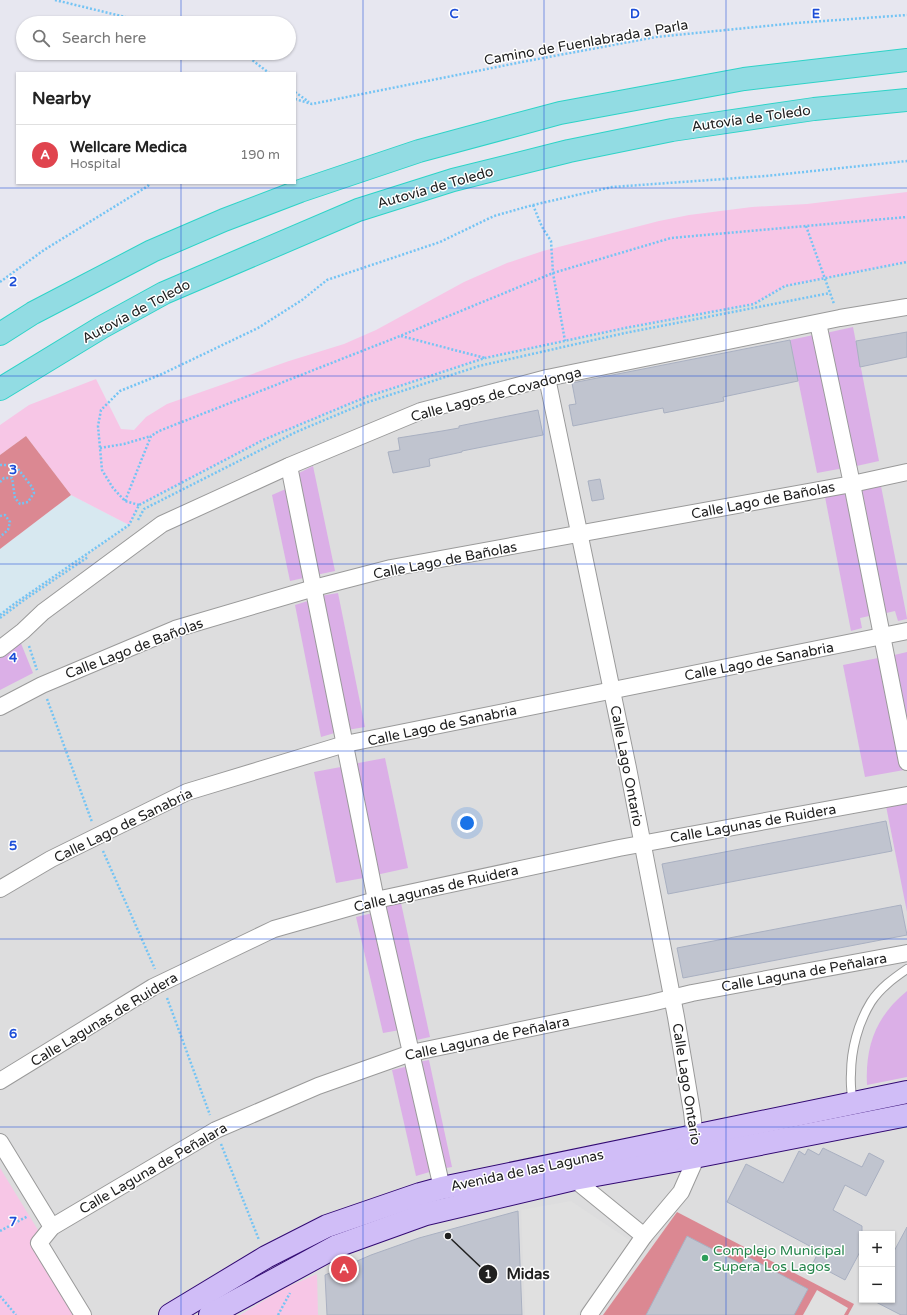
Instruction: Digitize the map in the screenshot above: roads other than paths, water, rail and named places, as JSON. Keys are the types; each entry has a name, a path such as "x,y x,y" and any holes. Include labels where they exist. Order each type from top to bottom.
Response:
{"highway":[{"path":"0,334 33,313 152,250 224,220 300,191 419,151 560,113 744,79 907,60"},
{"name":"Autovía de Toledo","path":"0,388 102,327 164,293 358,210 453,180 484,172 569,151 672,130 814,109 907,100"}],"main road":[{"name":"Avenida de las Lagunas","path":"210,1315 337,1246 426,1214 574,1179 852,1103 907,1092"},
{"name":"Avenida de las Lagunas","path":"170,1315 266,1257 327,1226 420,1194 442,1188 696,1146 907,1115"}],"street":[{"name":"Calle Lagos de Covadonga","path":"0,649 23,631 43,612 162,524 289,466 421,411 547,378 840,318 907,307"},
{"path":"818,323 852,484 907,762"},
{"name":"Calle Lago Ontario","path":"547,378 612,690 642,843 672,998 696,1146"},
{"path":"289,466 346,744 376,900 442,1188"},
{"name":"Calle Lago de Bañolas","path":"0,707 42,685 175,629 314,588 391,568 852,484 907,472"},
{"name":"Calle Lago de Sanabria","path":"0,889 51,859 187,792 346,744 907,631"},
{"name":"Calle Lagunas de Ruidera","path":"0,1081 161,983 274,929 376,900 642,843 907,795"},
{"name":"Calle Laguna de Peñalara","path":"52,1227 216,1130 318,1086 411,1053 692,993 907,953"},
{"path":"0,1142 52,1227 39,1243 83,1315"},
{"path":"589,1315 644,1236 681,1192 696,1146"},
{"path":"574,1179 644,1236"}],"lane":[{"path":"852,1103 850,1074 854,1045 861,1023 871,1001 886,984 907,969"}],"place":[{"name":"Midas","path":"448,1236"},
{"name":"Complejo Municipal Supera Los Lagos","path":"705,1258"},
{"name":"Wellcare Medica","path":"344,1269"}]}
